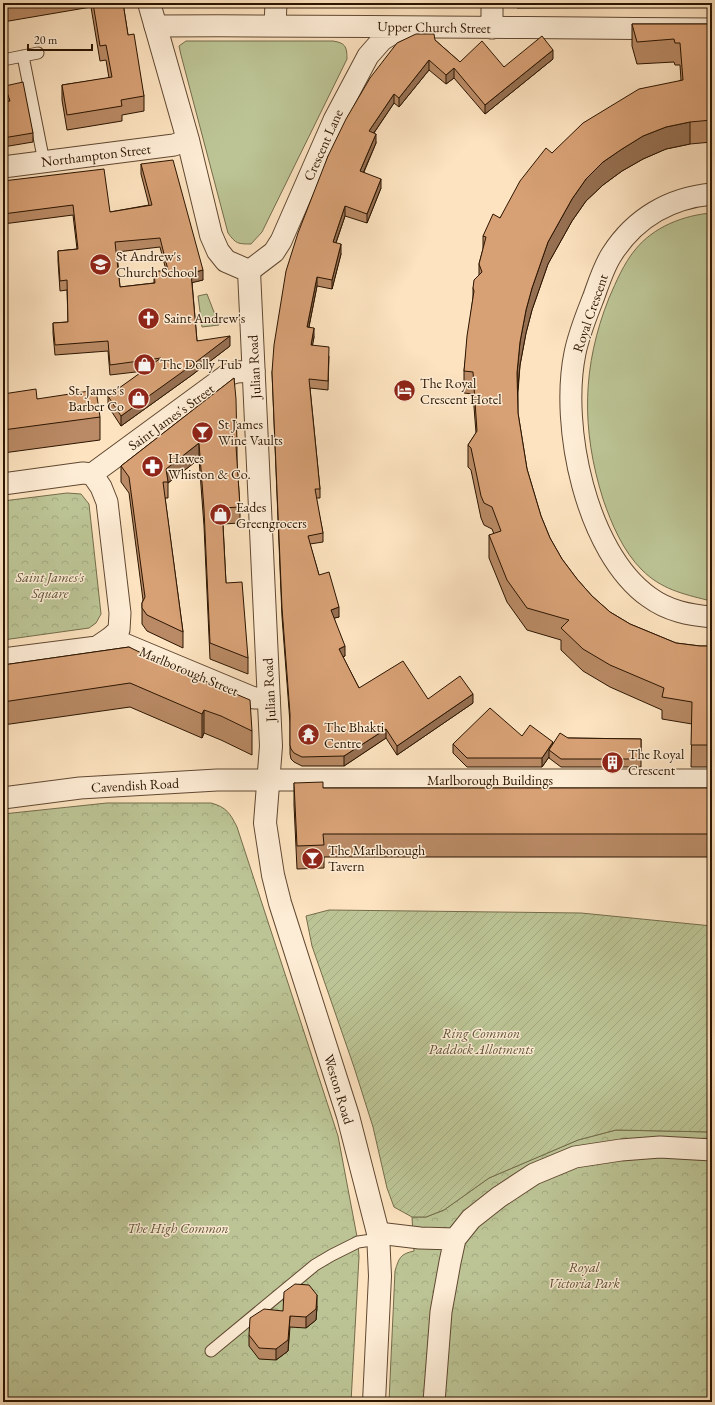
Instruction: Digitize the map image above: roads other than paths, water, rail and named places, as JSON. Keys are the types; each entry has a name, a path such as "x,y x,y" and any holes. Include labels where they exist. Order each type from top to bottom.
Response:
{"street":[{"path":"149,3 188,140 211,235 218,251 226,261 249,271"},
{"path":"275,25 276,3"},
{"path":"492,3 492,28"},
{"name":"Upper Church Street","path":"155,26 275,25 712,29"},
{"name":"Crescent Lane","path":"249,271 274,252 281,241 334,120 368,56 382,40 407,27"},
{"name":"Northampton Street","path":"3,167 174,145 188,140"},
{"name":"Royal Crescent","path":"712,194 682,199 662,207 643,219 628,234 612,254 585,319 575,353 571,390 572,426 576,459 584,494 610,552 627,576 649,597 671,610 694,616 712,617"},
{"name":"Julian Road","path":"249,271 272,746 268,781"},
{"name":"Saint James's Street","path":"92,474 227,375 237,372 254,371"},
{"path":"3,484 83,473 92,474 101,487 107,502 120,613 119,630 97,647 3,659"},
{"name":"Marlborough Street","path":"110,638 254,698 269,698"},
{"name":"Cavendish Road","path":"3,798 80,788 217,780 268,781"},
{"name":"Marlborough Buildings","path":"268,781 712,780"},
{"name":"Weston Road","path":"268,781 265,823 273,875 280,903 348,1116 379,1236 380,1276 374,1402"},
{"path":"434,1402 441,1312 455,1239 471,1219 499,1197 534,1174 575,1156 660,1147 712,1150"},
{"path":"379,1236 455,1239"}],"lane":[{"path":"3,60 38,54"},
{"path":"24,56 44,162"},
{"path":"211,1351 315,1265 358,1242 379,1236"}],"place":[{"name":"St Andrew's Church School","path":"101,264"},
{"name":"Saint Andrew's","path":"149,318"},
{"name":"The Dolly Tub","path":"145,364"},
{"name":"The Royal Crescent Hotel","path":"404,391"},
{"name":"St. James's Barber Co","path":"139,398"},
{"name":"St James Wine Vaults","path":"203,432"},
{"name":"Hawes Whiston & Co.","path":"152,466"},
{"name":"Eades Greengrocers","path":"221,515"},
{"name":"The Bhakti Centre","path":"309,735"},
{"name":"The Royal Crescent","path":"612,762"},
{"name":"The Marlborough Tavern","path":"312,858"}],"park label":[{"name":"Saint James's Square","path":"50,586"},
{"name":"Ring Common Paddock Allotments","path":"481,1042"},
{"name":"The High Common","path":"178,1228"},
{"name":"Royal Victoria Park","path":"584,1276"}]}
